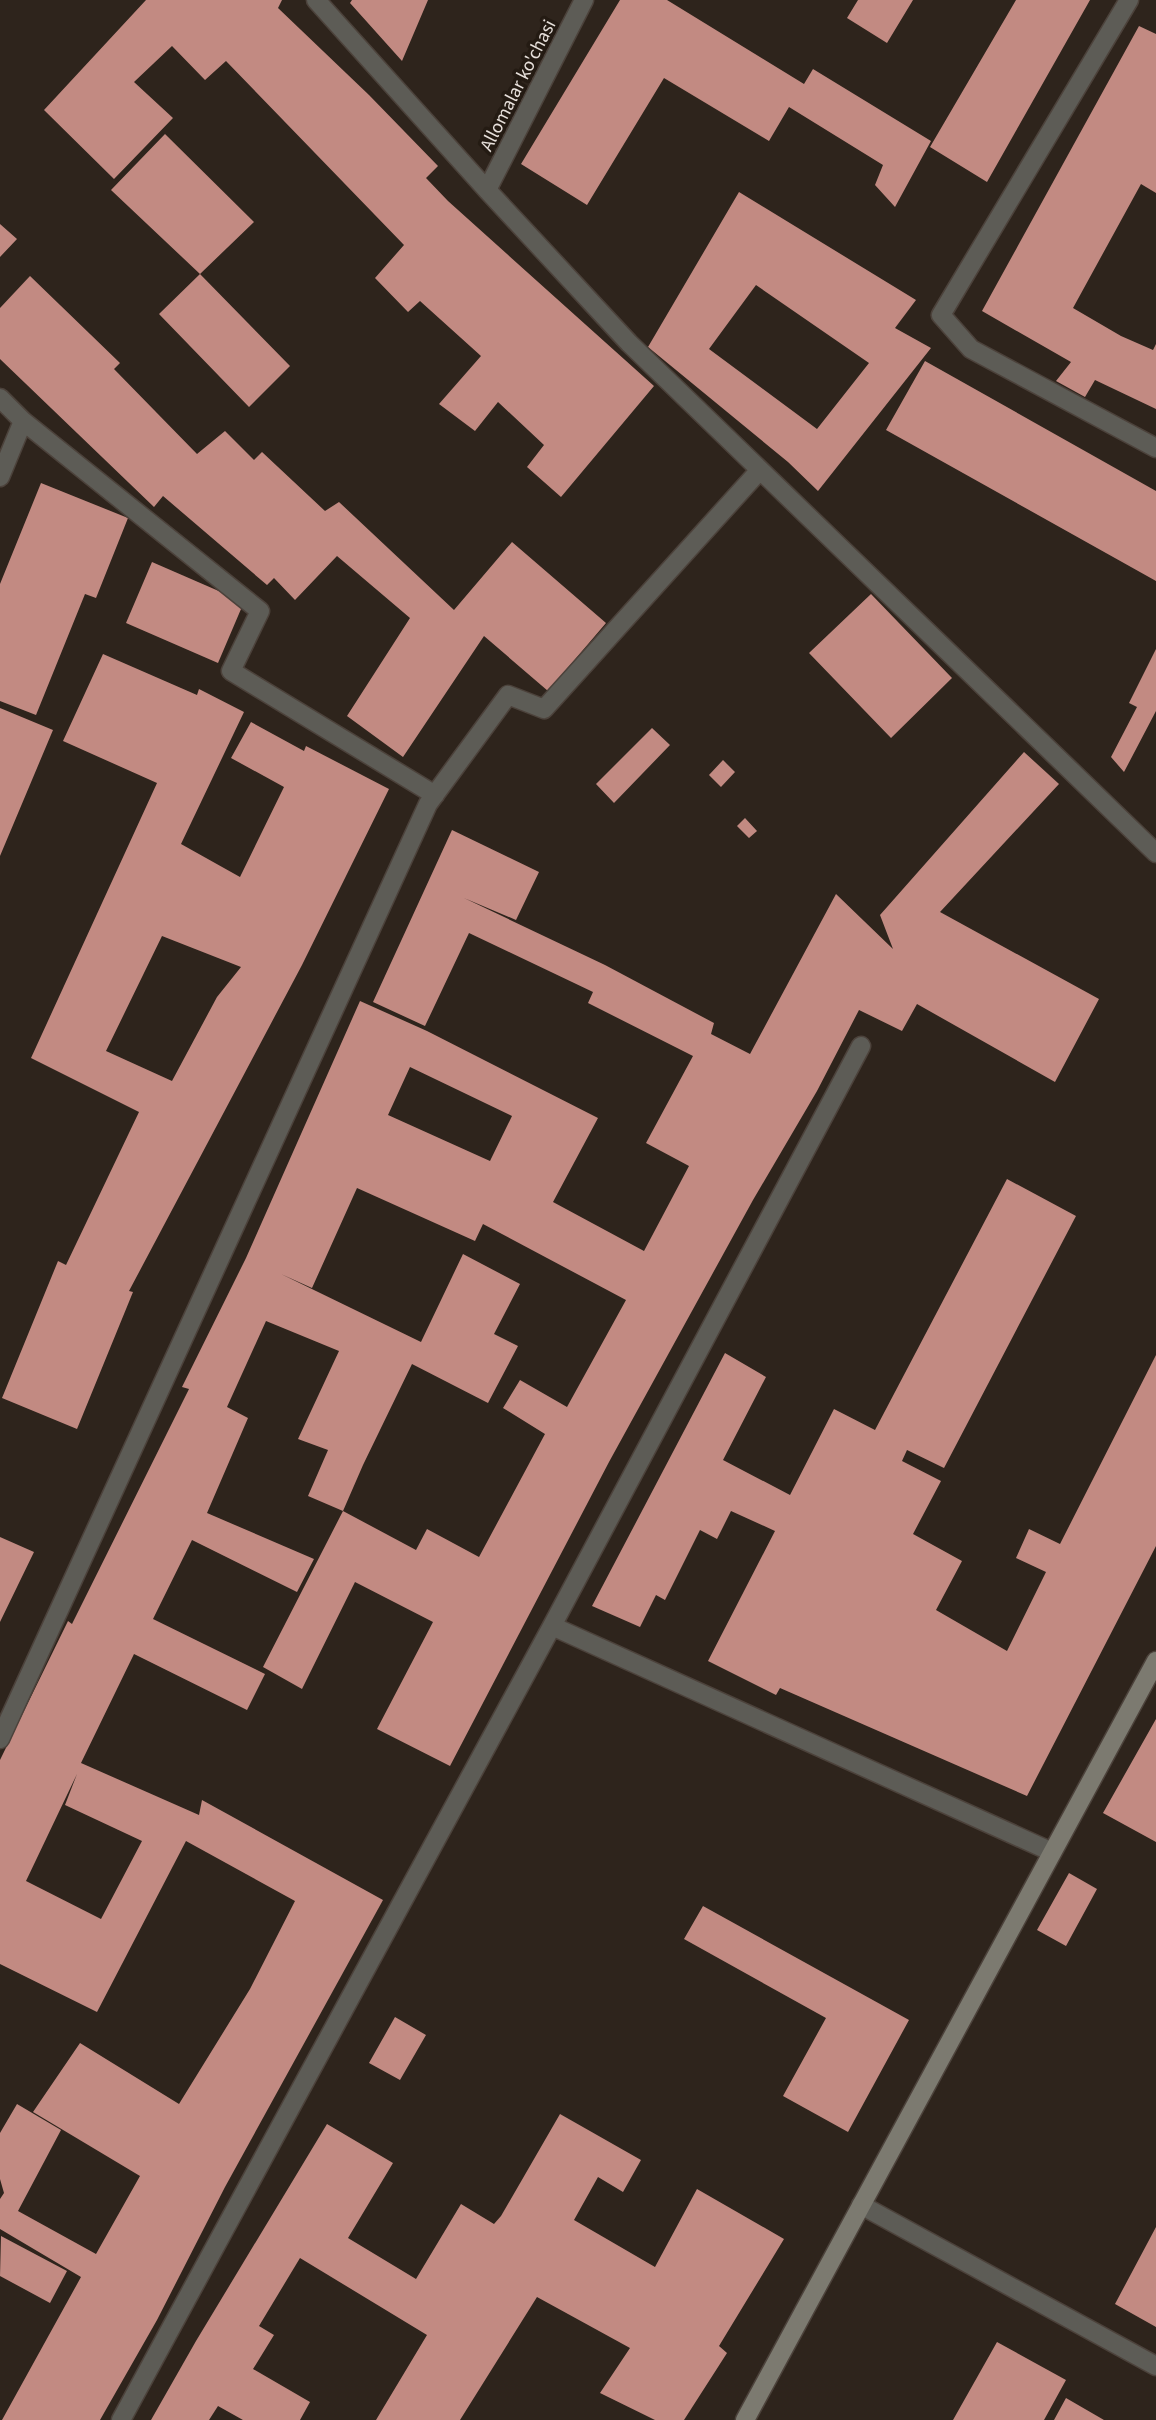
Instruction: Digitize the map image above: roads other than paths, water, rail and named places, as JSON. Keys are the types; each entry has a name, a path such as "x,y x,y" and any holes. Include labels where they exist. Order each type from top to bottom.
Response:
{"street":[{"path":"316,0 629,343 1156,853"},
{"name":"Allomalar ko'chasi","path":"487,190 584,0"},
{"path":"1129,0 941,316 971,349 1156,448"},
{"path":"0,398 23,421 260,611 231,671 435,795"},
{"path":"0,477 23,421"},
{"path":"0,1739 422,817 435,795 508,695 544,709 759,471"},
{"path":"121,2420 552,1626 861,1046"},
{"path":"552,1626 1052,1852"},
{"path":"745,2420 1156,1661"},
{"path":"862,2205 1156,2366"}]}
